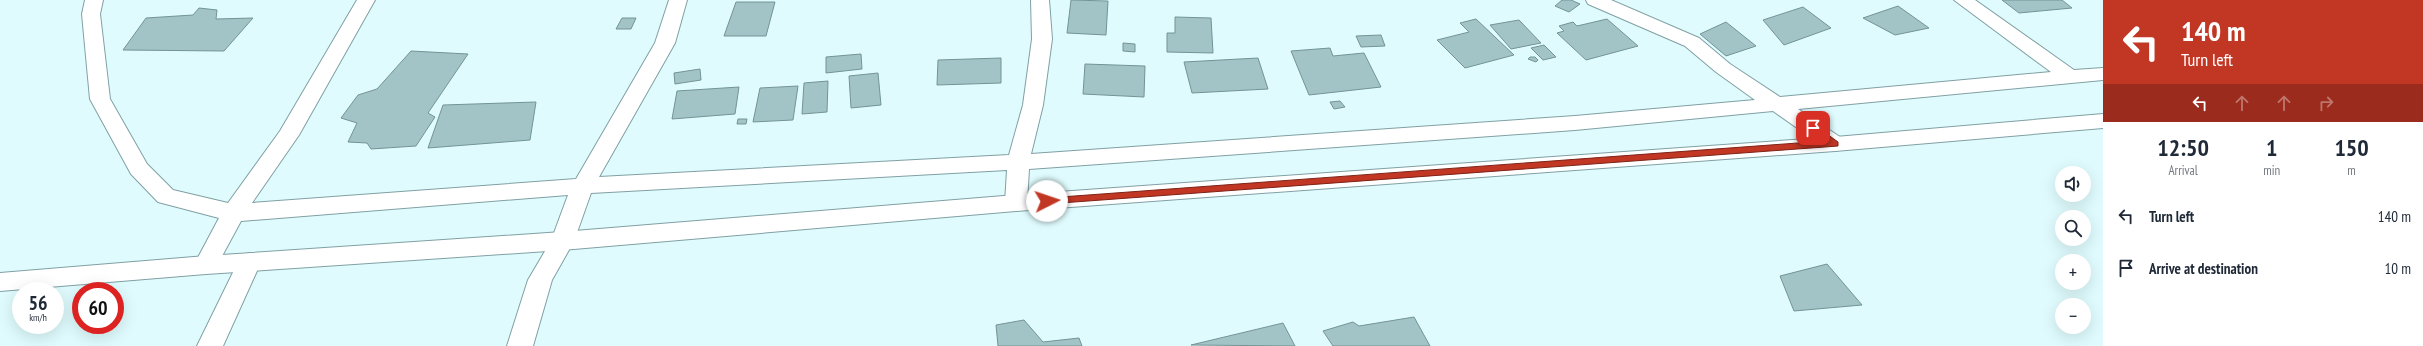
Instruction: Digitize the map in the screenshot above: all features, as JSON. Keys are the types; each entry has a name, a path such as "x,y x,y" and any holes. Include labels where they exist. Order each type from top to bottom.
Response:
{"street":[{"path":"94,0 91,14 100,99 138,169 166,196 232,213 583,186 1018,162 1567,124 1780,106 2069,76 2103,74"},
{"path":"206,265 232,213 288,135 366,0"},
{"path":"520,346 540,280 562,241 583,186 665,42 678,0"},
{"path":"1016,203 1018,162 1033,105 1042,39 1040,0"},
{"path":"1595,0 1692,42 1723,68 1835,144"},
{"path":"1963,0 2069,76"},
{"path":"0,282 206,265 562,241 1016,203 1835,144 2103,121"},
{"path":"210,346 249,262"}],"building":[{"path":"1071,0 1108,1 1106,35 1067,33"},
{"path":"1562,0 1571,0 1580,4 1569,12 1555,6"},
{"path":"2002,0 2062,0 2072,8 2019,13"},
{"path":"736,2 775,2 766,36 724,36"},
{"path":"1898,6 1929,28 1895,35 1863,18"},
{"path":"1803,7 1831,28 1784,45 1763,20"},
{"path":"199,8 217,10 216,19 253,18 224,51 123,50 146,18 193,15"},
{"path":"1175,17 1211,18 1213,53 1167,52 1167,33 1175,33"},
{"path":"622,18 636,18 631,29 616,29"},
{"path":"1476,19 1514,55 1465,68 1437,40 1469,32 1460,23"},
{"path":"1607,19 1638,46 1586,60 1557,33 1564,31 1559,26 1573,22 1577,26"},
{"path":"1519,20 1541,43 1511,49 1490,25"},
{"path":"1726,22 1756,46 1726,56 1700,34"},
{"path":"1381,35 1385,46 1361,47 1356,36"},
{"path":"1123,43 1135,44 1135,52 1123,51"},
{"path":"1544,45 1556,57 1543,60 1531,48"},
{"path":"1330,48 1333,56 1364,53 1381,87 1309,95 1291,51"},
{"path":"411,51 468,54 428,113 435,117 416,146 371,149 367,143 348,142 357,123 341,118 358,95 377,89"},
{"path":"861,54 862,69 826,73 826,57"},
{"path":"1530,57 1535,57 1538,60 1536,62 1528,59"},
{"path":"1001,58 1001,83 937,85 938,60"},
{"path":"1258,58 1268,89 1192,93 1184,62"},
{"path":"1085,64 1145,66 1144,97 1083,94"},
{"path":"700,69 701,80 675,84 674,73"},
{"path":"878,73 881,105 851,108 849,76"},
{"path":"828,81 827,112 802,114 804,83"},
{"path":"798,86 793,120 753,122 760,88"},
{"path":"739,87 735,114 672,119 677,91"},
{"path":"1340,101 1345,107 1334,109 1330,102"},
{"path":"536,102 530,140 428,148 443,105"},
{"path":"738,119 747,119 746,124 737,124"},
{"path":"1827,264 1862,305 1794,311 1780,276"},
{"path":"1414,317 1430,346 1333,346 1323,331 1353,322 1359,326"},
{"path":"1024,320 1043,342 1079,338 1082,346 998,346 996,325"},
{"path":"1283,323 1295,346 1191,345"}],"route":[{"path":"1047,201 1437,174 1835,144 1813,128"}]}
